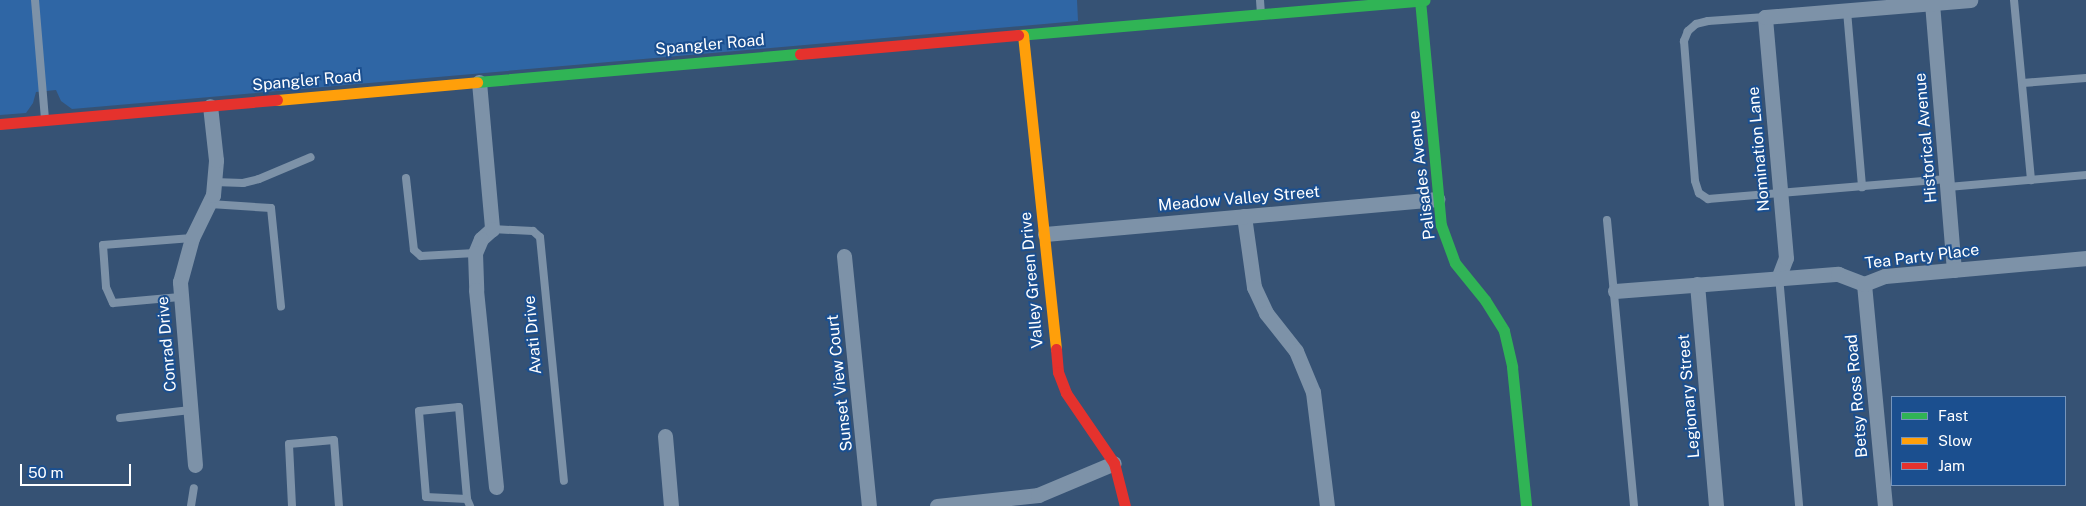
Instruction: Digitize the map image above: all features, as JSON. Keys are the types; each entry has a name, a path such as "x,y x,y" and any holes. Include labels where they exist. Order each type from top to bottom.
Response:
{"street":[{"name":"Spangler Road","path":"0,124 1422,0"},
{"name":"Palisades Avenue","path":"1422,0 1437,199 1447,247 1455,264 1496,316 1506,340 1526,506"},
{"path":"1765,17 1847,12 1970,0"},
{"name":"Historical Avenue","path":"1932,3 1954,270"},
{"name":"Nomination Lane","path":"1765,17 1786,258 1779,276"},
{"name":"Valley Green Drive","path":"1023,35 1058,372 1066,393 1114,463 1125,506"},
{"path":"479,82 492,229 481,240 475,253 476,290 496,487"},
{"name":"Conrad Drive","path":"195,465 180,297 185,258 192,238 210,204 214,182 210,106"},
{"name":"Meadow Valley Street","path":"1045,234 1437,199"},
{"path":"1244,216 1254,287 1266,313 1296,351 1313,392 1327,506"},
{"name":"Sunset View Court","path":"844,256 869,506"},
{"name":"Tea Party Place","path":"1615,291 1779,276 1838,274 1864,284 1885,276 2086,258"},
{"name":"Legionary Street","path":"1697,284 1716,506"},
{"name":"Betsy Ross Road","path":"1864,284 1885,506"},
{"path":"664,436 672,506"},
{"path":"937,506 1038,495 1114,463"}],"lane":[{"path":"35,0 45,120"},
{"path":"1260,0 1261,14"},
{"path":"2014,0 2031,180"},
{"path":"1847,12 1862,187"},
{"path":"1765,17 1708,21 1696,24 1688,31 1684,41 1696,181 1700,192 1708,198 1862,187 2031,180 2086,175"},
{"path":"2023,83 2086,78"},
{"path":"214,182 243,183 259,179 311,157"},
{"path":"406,178 414,250 421,256 475,253"},
{"path":"210,204 271,208 281,306"},
{"path":"1607,220 1634,506"},
{"name":"Avati Drive","path":"492,229 533,230 540,237 564,481"},
{"path":"180,297 113,303 106,288 104,245 192,238"},
{"path":"1779,276 1799,506"},
{"path":"459,407 468,503 426,497 419,411 459,407"},
{"path":"120,418 191,410"},
{"path":"292,506 289,444 334,440 339,506"},
{"path":"191,506 194,488"}],"shaded area":[{"path":"0,0 1077,0 1078,21 72,109 61,101 56,90 36,92 33,103 26,113 0,115"}],"traffic: fast":[{"path":"1420,0 1441,225 1455,263 1485,300 1504,331 1512,367 1526,506"},
{"path":"1018,35 1424,0"},
{"path":"477,82 800,54"}],"traffic: slow":[{"path":"1023,35 1056,349"},
{"path":"277,100 477,82"}],"traffic: jam":[{"path":"800,54 1018,35"},
{"path":"0,124 277,100"},
{"path":"1056,349 1058,372 1066,393 1114,463 1125,506"}]}
